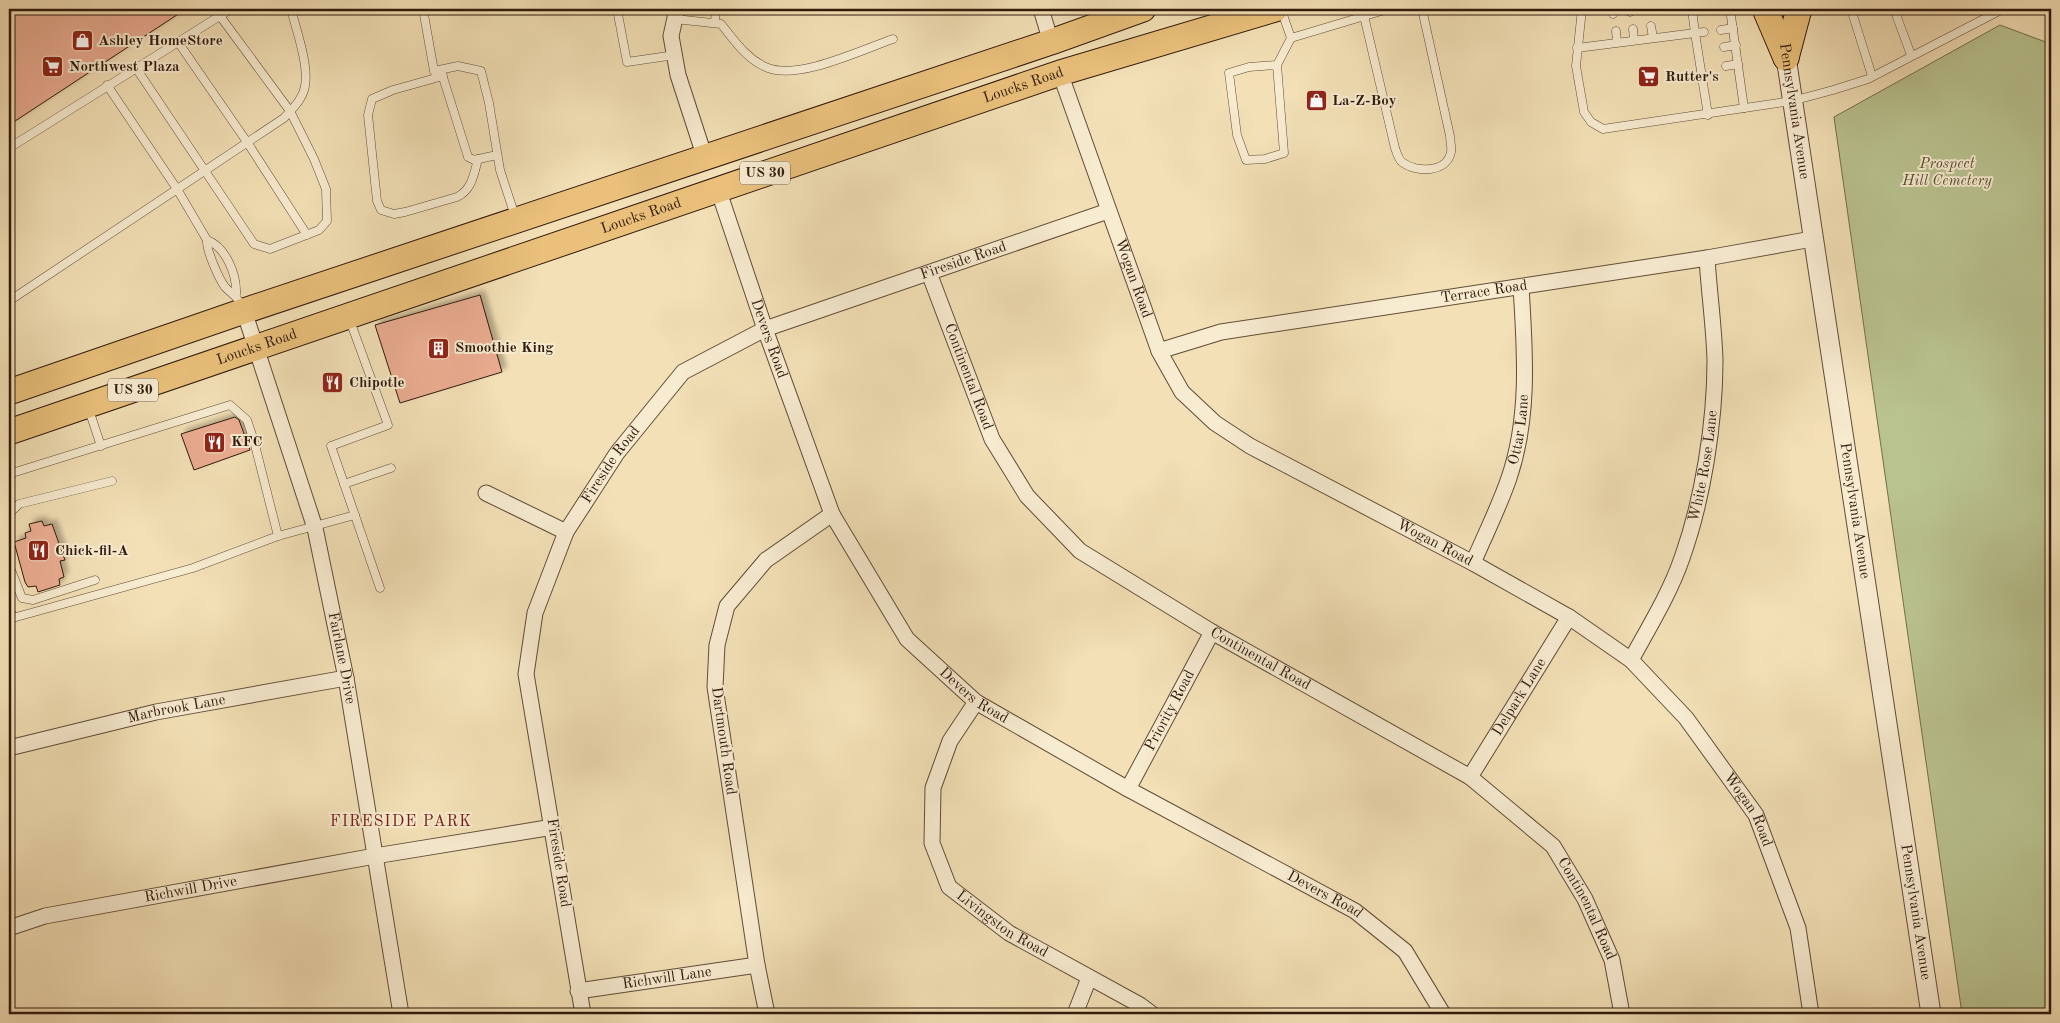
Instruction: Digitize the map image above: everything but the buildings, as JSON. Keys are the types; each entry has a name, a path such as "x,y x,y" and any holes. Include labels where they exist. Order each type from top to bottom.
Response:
{"highway":[{"name":"US 30","path":"9,392 240,302 517,220 1051,42 1142,9"},
{"name":"Loucks Road","path":"9,432 1060,74 1275,9"},
{"path":"1765,9 1786,58"},
{"path":"1786,58 1799,9"}],"street":[{"path":"1041,9 1051,42"},
{"name":"Pennsylvania Avenue","path":"1778,9 1931,1014"},
{"path":"676,14 671,36 678,75 705,158"},
{"name":"Wogan Road","path":"1060,74 1159,351 1182,392 1216,423 1243,441 1473,563 1569,617 1631,660 1686,718 1756,815 1798,928 1811,1014"},
{"name":"Devers Road","path":"718,189 765,329 832,514 908,639 976,702 1128,789 1355,911 1405,951 1443,1014"},
{"name":"Fireside Road","path":"583,1014 526,674 535,612 566,532 617,453 683,372 765,329 1108,211"},
{"name":"Terrace Road","path":"1159,351 1221,332 1707,258 1812,239"},
{"name":"White Rose Lane","path":"1631,660 1657,613 1682,558 1701,487 1712,423 1714,360 1707,258"},
{"name":"Continental Road","path":"929,273 992,439 1027,496 1080,551 1212,632 1470,777 1553,846 1586,899 1612,960 1622,1014"},
{"name":"Ottar Lane","path":"1473,563 1510,477 1520,434 1526,374 1521,287"},
{"name":"Fairlane Drive","path":"240,302 258,348 315,528 346,678 401,1014"},
{"path":"486,493 566,532"},
{"name":"Dartmouth Road","path":"767,1014 757,964 715,687 717,645 728,606 766,560 832,514"},
{"name":"Delpark Lane","path":"1470,777 1569,617"},
{"name":"Priority Road","path":"1128,789 1212,632"},
{"name":"Marbrook Lane","path":"9,748 156,712 346,678"},
{"name":"Livingston Road","path":"976,702 950,741 933,788 932,843 949,887 1009,933 1140,1005 1152,1014"},
{"path":"375,856 552,827"},
{"name":"Richwill Drive","path":"9,928 45,916 375,856"},
{"name":"Richwill Lane","path":"578,991 757,964"},
{"path":"1075,1014 1089,978"}],"lane":[{"path":"9,148 231,9"},
{"path":"9,301 284,118 299,102 306,85 303,59 291,9"},
{"path":"423,9 434,71 442,73"},
{"path":"617,9 627,62 674,55"},
{"path":"715,22 716,9"},
{"path":"1281,9 1291,38"},
{"path":"1277,65 1249,67 1229,73 1237,135 1246,160 1265,159 1284,152 1277,65 1291,38 1388,9"},
{"path":"1364,16 1395,148 1400,160 1411,168 1425,170 1443,164 1451,152 1450,136 1422,9"},
{"path":"1582,9 1576,66 1584,112 1591,122 1603,129 1708,115 1792,101 1872,76 2004,9"},
{"path":"1692,9 1695,33 1702,50 1708,115"},
{"path":"1730,9 1744,108"},
{"path":"1851,9 1872,76"},
{"path":"1894,9 1911,55"},
{"path":"676,14 721,24 752,59 768,68 786,70 810,67 893,40"},
{"path":"136,68 254,244 270,249 319,230 327,221 326,189 314,159 290,111 220,16"},
{"path":"1651,26 1653,38"},
{"path":"1721,30 1734,28"},
{"path":"1633,29 1634,40"},
{"path":"1616,31 1617,42"},
{"path":"1577,48 1704,32"},
{"path":"178,42 247,142 307,235"},
{"path":"1724,47 1736,46"},
{"path":"1726,66 1738,64"},
{"path":"478,159 470,186 464,194 394,214 381,210 377,202 368,115 372,99 458,66 481,71 489,103 500,170 517,220"},
{"path":"442,73 468,158 478,159 497,155"},
{"path":"107,85 177,189 207,240 206,247 225,286 240,302"},
{"path":"207,240 216,243 223,255 236,280 240,302"},
{"path":"348,316 388,425 331,446 380,588"},
{"path":"88,405 101,446"},
{"path":"9,474 230,405 247,420 278,536"},
{"path":"344,484 391,468"},
{"path":"9,514 19,504 112,481"},
{"path":"9,607 11,618 193,568 278,536 315,528 355,515"},
{"path":"9,565 22,598 33,600 95,580"}],"green space":[{"name":"Prospect Hill Cemetery","path":"2000,25 2051,44 2051,1014 1962,1014 1834,117"}],"place":[{"name":"Ashley HomeStore","path":"82,41"},
{"name":"Northwest Plaza","path":"53,67"},
{"name":"Rutter's","path":"1649,77"},
{"name":"La-Z-Boy","path":"1316,101"},
{"name":"Smoothie King","path":"439,348"},
{"name":"Chipotle","path":"333,383"},
{"name":"KFC","path":"215,442"},
{"name":"Chick-fil-A","path":"39,551"}],"district":[{"name":"FIRESIDE PARK","path":"401,822"}]}
